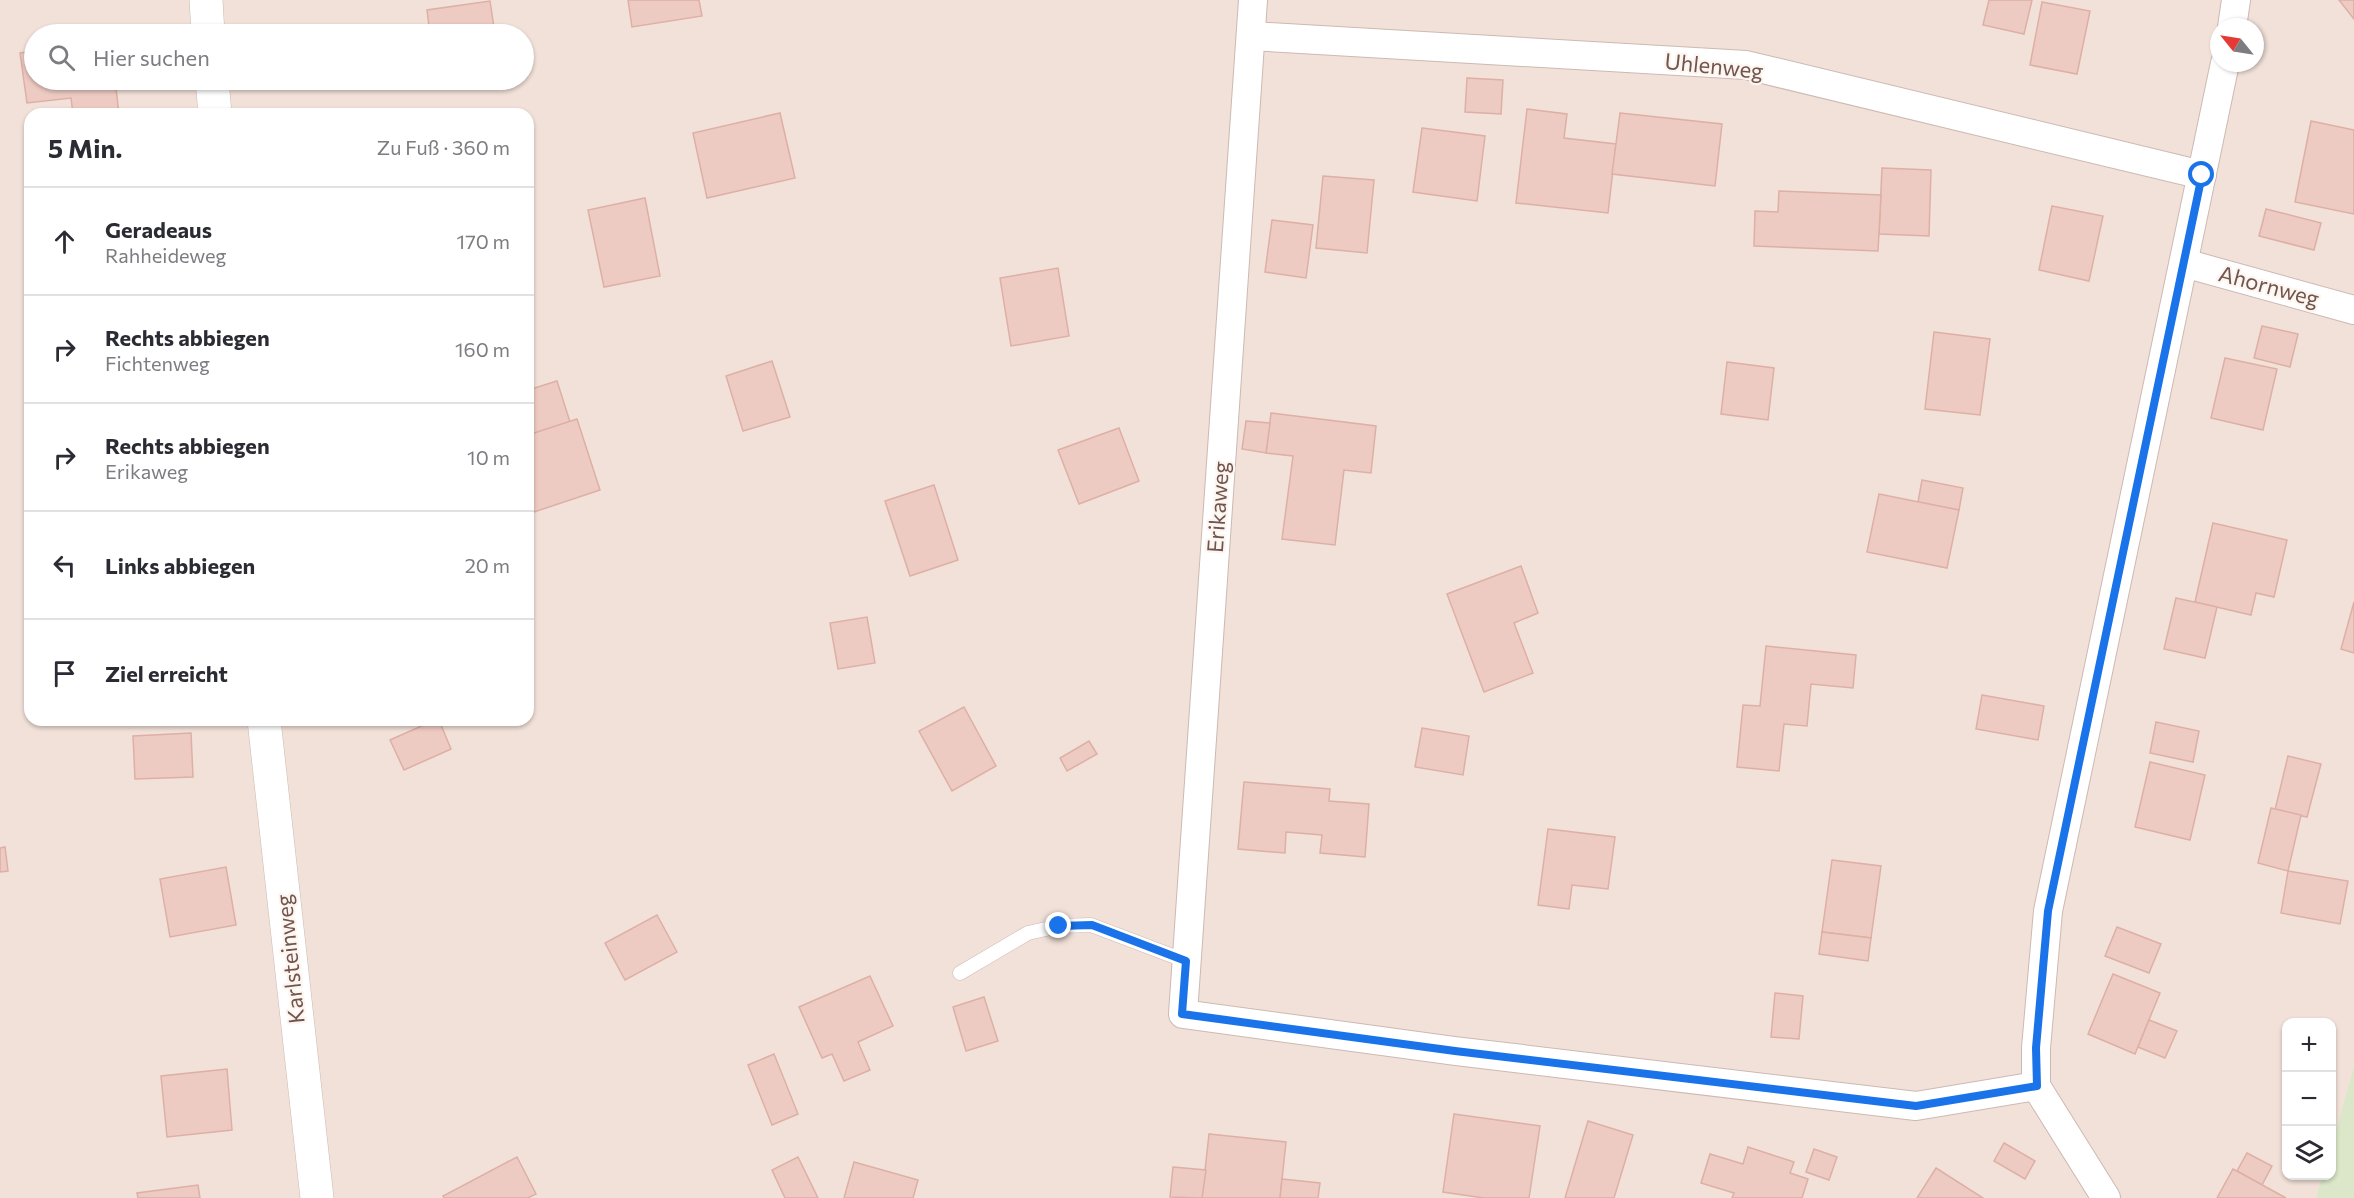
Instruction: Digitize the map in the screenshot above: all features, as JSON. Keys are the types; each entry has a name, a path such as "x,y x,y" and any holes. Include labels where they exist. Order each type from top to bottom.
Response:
{"street":[{"path":"206,0 207,24"},
{"name":"Erikaweg","path":"1253,0 1182,1014 1455,1051 1916,1106 2037,1086"},
{"path":"2233,18 2236,0"},
{"name":"Uhlenweg","path":"1251,36 1746,65 2202,175"},
{"path":"2106,1198 2037,1086 2036,1048 2048,911 2223,72"},
{"path":"213,90 214,108"},
{"name":"Ahornweg","path":"2184,263 2354,310"},
{"name":"Karlsteinweg","path":"265,726 317,1198"}],"lane":[{"path":"960,973 1028,933 1059,926 1092,925 1186,961"}],"shaded area":[{"path":"0,0 2354,0 2354,1066 2336,1130 2336,1018 2282,1018 2282,1180 2321,1180 2316,1198 0,1198"}],"green space":[{"path":"2354,1066 2354,1198 2316,1198 2321,1180 2336,1180 2336,1130"}],"building":[{"path":"628,0 699,0 702,16 632,27"},
{"path":"1989,0 2032,0 2024,34 1983,25"},
{"path":"2339,0 2354,0 2354,19"},
{"path":"490,1 493,24 429,24 427,10"},
{"path":"2042,2 2090,11 2077,74 2030,65"},
{"path":"24,52 24,82 20,53"},
{"path":"1467,78 1503,80 1501,114 1465,112"},
{"path":"25,90 116,90 118,108 72,108 71,98 27,103"},
{"path":"1527,109 1567,114 1564,138 1616,144 1608,213 1516,203"},
{"path":"780,113 795,178 707,198 693,133"},
{"path":"1620,113 1722,124 1715,186 1612,174"},
{"path":"2311,121 2354,130 2354,214 2295,202"},
{"path":"1422,128 1485,136 1477,201 1413,192"},
{"path":"1882,168 1931,170 1929,236 1879,234"},
{"path":"1323,176 1374,180 1367,253 1316,248"},
{"path":"1779,191 1881,195 1878,251 1754,246 1755,211 1778,212"},
{"path":"645,198 660,276 604,287 588,210"},
{"path":"2052,206 2103,216 2089,281 2039,270"},
{"path":"2266,209 2321,223 2314,250 2259,236"},
{"path":"1272,220 1313,225 1306,278 1265,272"},
{"path":"1058,268 1069,336 1011,346 1000,278"},
{"path":"2262,326 2298,334 2290,367 2254,358"},
{"path":"1934,332 1990,339 1980,415 1925,409"},
{"path":"2225,358 2277,369 2263,430 2211,418"},
{"path":"772,361 790,417 743,431 726,376"},
{"path":"1727,362 1774,368 1768,420 1721,414"},
{"path":"557,381 570,422 534,433 534,388"},
{"path":"1271,413 1376,426 1371,473 1344,470 1335,545 1282,539 1293,456 1266,453"},
{"path":"577,419 600,490 534,512 534,433"},
{"path":"1246,421 1270,423 1266,453 1242,449"},
{"path":"1119,428 1139,481 1079,504 1058,450"},
{"path":"1922,480 1963,488 1959,510 1918,502"},
{"path":"934,485 958,560 910,576 885,501"},
{"path":"1879,494 1959,510 1947,568 1867,552"},
{"path":"2213,523 2287,540 2274,597 2256,593 2251,615 2195,602"},
{"path":"1521,566 1538,613 1514,623 1533,673 1484,692 1447,594"},
{"path":"2176,598 2217,607 2205,658 2164,649"},
{"path":"2354,602 2354,653 2341,649"},
{"path":"867,617 875,663 838,669 830,623"},
{"path":"1766,646 1856,655 1853,688 1811,684 1807,726 1784,724 1779,771 1737,767 1743,705 1760,706"},
{"path":"1982,695 2044,706 2038,740 1976,729"},
{"path":"964,707 996,766 952,791 919,731"},
{"path":"2156,722 2199,731 2193,762 2150,753"},
{"path":"422,726 441,726 451,749 404,770 390,740"},
{"path":"1422,728 1469,736 1463,775 1415,767"},
{"path":"191,733 193,777 135,779 133,736"},
{"path":"1089,741 1097,754 1067,771 1060,758"},
{"path":"2288,756 2321,764 2307,817 2275,810"},
{"path":"2150,762 2205,775 2190,840 2135,827"},
{"path":"1244,782 1330,789 1329,801 1369,804 1365,857 1320,853 1322,835 1286,832 1285,853 1238,849"},
{"path":"2271,808 2301,815 2288,871 2258,863"},
{"path":"1548,829 1615,837 1608,889 1572,885 1569,909 1538,905"},
{"path":"5,847 8,871 0,872 0,848"},
{"path":"1832,860 1881,866 1871,938 1822,932"},
{"path":"226,867 236,925 170,937 160,879"},
{"path":"2288,871 2348,881 2340,924 2281,913"},
{"path":"657,915 677,952 625,980 605,943"},
{"path":"2117,927 2161,944 2149,973 2105,956"},
{"path":"1822,932 1871,938 1868,961 1819,954"},
{"path":"2113,974 2160,993 2135,1054 2088,1034"},
{"path":"870,976 893,1026 858,1042 870,1070 844,1081 832,1054 822,1058 799,1007"},
{"path":"1775,993 1803,996 1799,1039 1771,1037"},
{"path":"984,997 998,1041 966,1051 953,1007"},
{"path":"2149,1020 2177,1031 2165,1058 2138,1047"},
{"path":"774,1054 798,1114 772,1125 748,1065"},
{"path":"227,1069 232,1130 167,1137 161,1076"},
{"path":"1454,1114 1540,1126 1529,1198 1484,1198 1443,1192"},
{"path":"1588,1121 1633,1135 1614,1198 1565,1198"},
{"path":"1209,1134 1286,1142 1280,1198 1202,1198"},
{"path":"2004,1143 2035,1161 2025,1179 1994,1161"},
{"path":"1748,1147 1794,1162 1790,1173 1808,1179 1802,1198 1732,1198 1734,1193 1701,1183 1710,1154 1743,1164"},
{"path":"1814,1149 1837,1157 1829,1180 1806,1172"},
{"path":"2247,1153 2272,1166 2262,1185 2237,1171"},
{"path":"517,1157 536,1194 528,1198 444,1198 443,1196"},
{"path":"798,1157 818,1198 785,1198 772,1170"},
{"path":"854,1162 918,1180 913,1198 844,1198"},
{"path":"1173,1167 1206,1170 1202,1198 1170,1197"},
{"path":"1936,1168 1983,1198 1917,1198"},
{"path":"2233,1169 2286,1198 2217,1198"},
{"path":"1282,1179 1320,1183 1318,1198 1280,1198"},
{"path":"198,1185 200,1198 138,1198 137,1193"}],"route":[{"path":"1059,926 1092,925 1186,961 1182,1014 1455,1051 1916,1106 2037,1086 2036,1048 2048,911 2202,175"}]}
